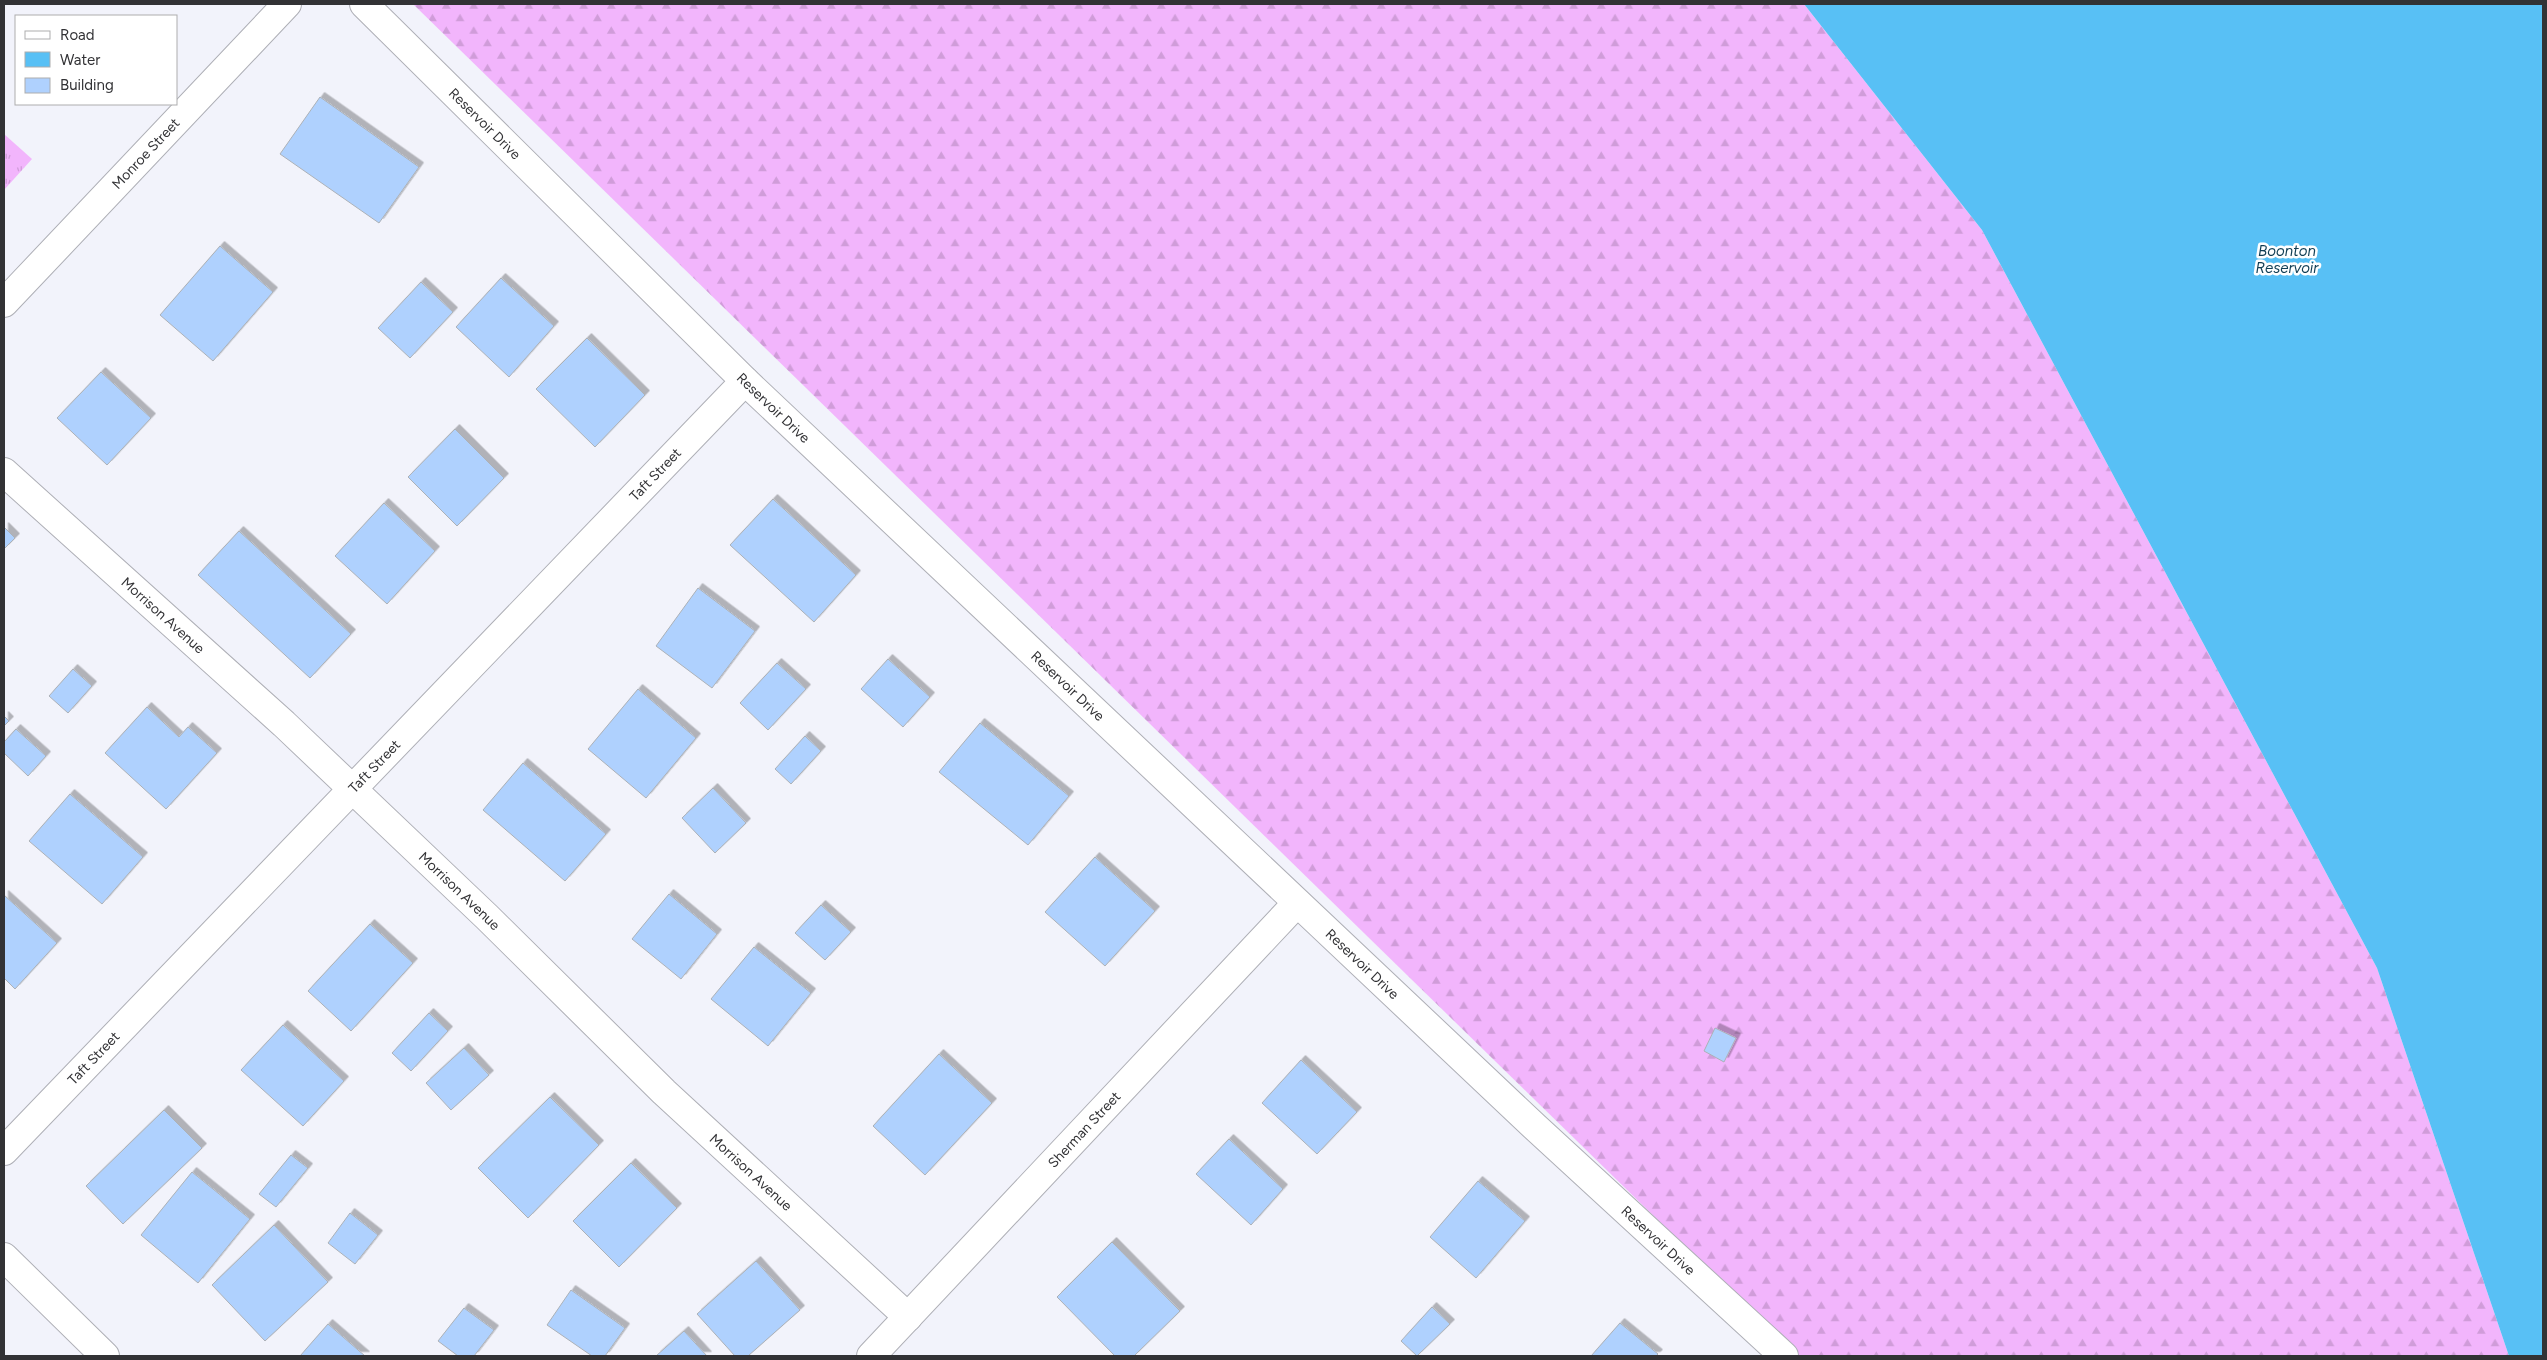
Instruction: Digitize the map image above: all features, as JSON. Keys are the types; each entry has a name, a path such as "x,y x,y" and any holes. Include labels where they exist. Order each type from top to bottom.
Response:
{"street":[{"name":"Monroe Street","path":"4,303 287,4"},
{"name":"Reservoir Drive","path":"364,4 744,381 1534,1126 1784,1356"},
{"name":"Taft Street","path":"4,1151 744,381"},
{"name":"Morrison Avenue","path":"4,472 284,724 487,917 664,1092 908,1318"},
{"name":"Sherman Street","path":"871,1356 1297,903"},
{"path":"4,1257 105,1356"}],"green space":[{"path":"413,4 1804,4 1982,230 2377,968 2509,1356 1797,1356"},
{"path":"4,134 32,159 4,190"}],"water":[{"name":"Boonton Reservoir","path":"1804,4 2543,4 2543,1356 2509,1356 2377,968 1982,230"}],"building":[{"path":"320,97 419,167 379,223 280,154"},
{"path":"220,246 273,292 213,361 160,315"},
{"path":"501,278 554,326 509,377 456,327"},
{"path":"421,282 453,312 410,358 378,328"},
{"path":"587,338 645,395 595,447 536,389"},
{"path":"101,372 151,418 107,465 57,418"},
{"path":"455,429 504,478 457,526 408,477"},
{"path":"773,499 856,575 814,622 730,545"},
{"path":"384,503 435,551 387,604 335,556"},
{"path":"4,527 15,538 4,549"},
{"path":"239,531 351,634 310,678 198,575"},
{"path":"698,588 755,631 712,688 656,646"},
{"path":"888,659 930,697 903,727 861,689"},
{"path":"777,663 806,689 768,730 740,703"},
{"path":"73,669 92,686 68,713 49,696"},
{"path":"638,689 696,738 646,798 588,749"},
{"path":"147,707 179,737 188,727 217,753 166,809 105,753"},
{"path":"4,716 9,721 4,726"},
{"path":"980,723 1069,796 1028,845 939,772"},
{"path":"16,729 46,756 28,776 4,753 4,742"},
{"path":"805,736 821,751 791,784 775,769"},
{"path":"523,763 606,834 565,881 483,810"},
{"path":"713,788 746,823 715,853 682,818"},
{"path":"70,794 143,857 102,904 29,841"},
{"path":"1095,857 1155,911 1105,966 1045,912"},
{"path":"669,894 717,934 681,979 632,939"},
{"path":"4,895 57,943 15,989 4,978"},
{"path":"821,905 851,932 825,960 795,933"},
{"path":"370,924 413,963 351,1031 308,991"},
{"path":"754,947 811,993 768,1046 711,999"},
{"path":"429,1013 448,1031 411,1071 392,1053"},
{"path":"283,1025 344,1081 303,1126 241,1070"},
{"path":"1715,1028 1736,1038 1724,1062 1704,1051"},
{"path":"464,1048 489,1075 451,1110 426,1083"},
{"path":"939,1054 992,1103 925,1175 873,1126"},
{"path":"1301,1060 1357,1112 1317,1154 1262,1103"},
{"path":"550,1097 599,1145 528,1218 478,1168"},
{"path":"164,1110 202,1148 123,1224 86,1186"},
{"path":"1229,1139 1283,1189 1251,1225 1196,1174"},
{"path":"291,1155 308,1168 276,1207 259,1194"},
{"path":"631,1163 677,1208 619,1267 573,1221"},
{"path":"192,1172 250,1219 198,1283 141,1235"},
{"path":"1478,1181 1525,1221 1476,1278 1430,1237"},
{"path":"350,1213 378,1235 355,1264 328,1243"},
{"path":"274,1225 328,1282 265,1341 212,1285"},
{"path":"1112,1242 1180,1311 1134,1356 1115,1356 1057,1297"},
{"path":"756,1261 800,1310 748,1356 735,1356 697,1314"},
{"path":"571,1290 625,1328 605,1356 592,1356 547,1325"},
{"path":"1432,1307 1450,1324 1417,1356 1401,1341"},
{"path":"464,1308 494,1330 474,1356 458,1356 438,1341"},
{"path":"1620,1323 1658,1354 1656,1356 1591,1356"},
{"path":"328,1324 365,1356 300,1356"},
{"path":"684,1331 707,1356 656,1356"}]}
